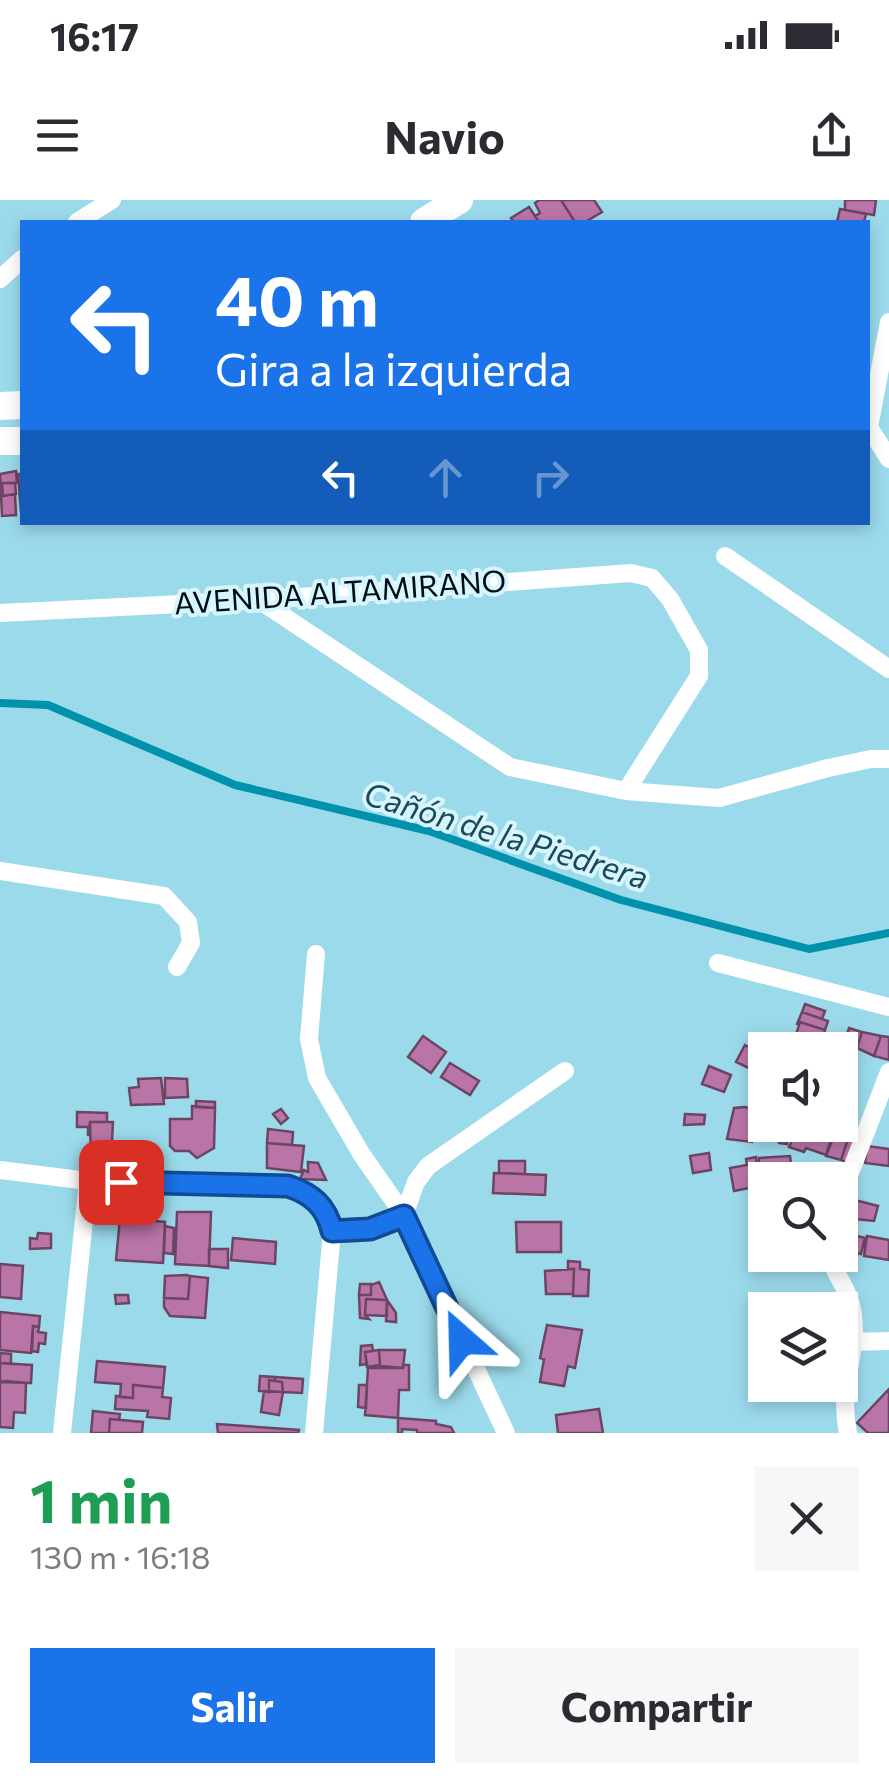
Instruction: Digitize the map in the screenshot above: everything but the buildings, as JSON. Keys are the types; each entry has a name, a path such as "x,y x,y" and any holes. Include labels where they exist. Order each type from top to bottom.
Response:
{"street":[{"path":"80,220 112,200"},
{"path":"427,220 459,200"},
{"path":"0,279 20,261"},
{"path":"870,422 889,322"},
{"path":"870,429 889,459"},
{"path":"725,556 889,668"},
{"name":"AVENIDA ALTAMIRANO","path":"0,614 631,574 652,578 670,599 700,650 698,676 626,791"},
{"path":"259,600 510,766 626,791 718,798 871,758 889,759"},
{"path":"0,871 164,896 188,922 191,943 177,967"},
{"path":"316,954 309,1040 317,1078 404,1216 506,1433"},
{"path":"718,964 889,1007"},
{"path":"332,1231 370,1229 404,1216 416,1182 428,1166 564,1072"},
{"path":"854,1162 889,1072"},
{"path":"0,1170 88,1181 288,1186 316,1200 332,1231 314,1433"},
{"path":"62,1433 88,1181"},
{"path":"858,1342 889,1341"},
{"path":"843,1402 848,1433"}],"waterway":[{"name":"Cañón de la Piedrera","path":"0,703 48,705 235,785 429,831 621,900 809,949 889,933"}],"route":[{"path":"121,1182 288,1186 316,1200 332,1231 370,1229 404,1216 462,1340"}]}
